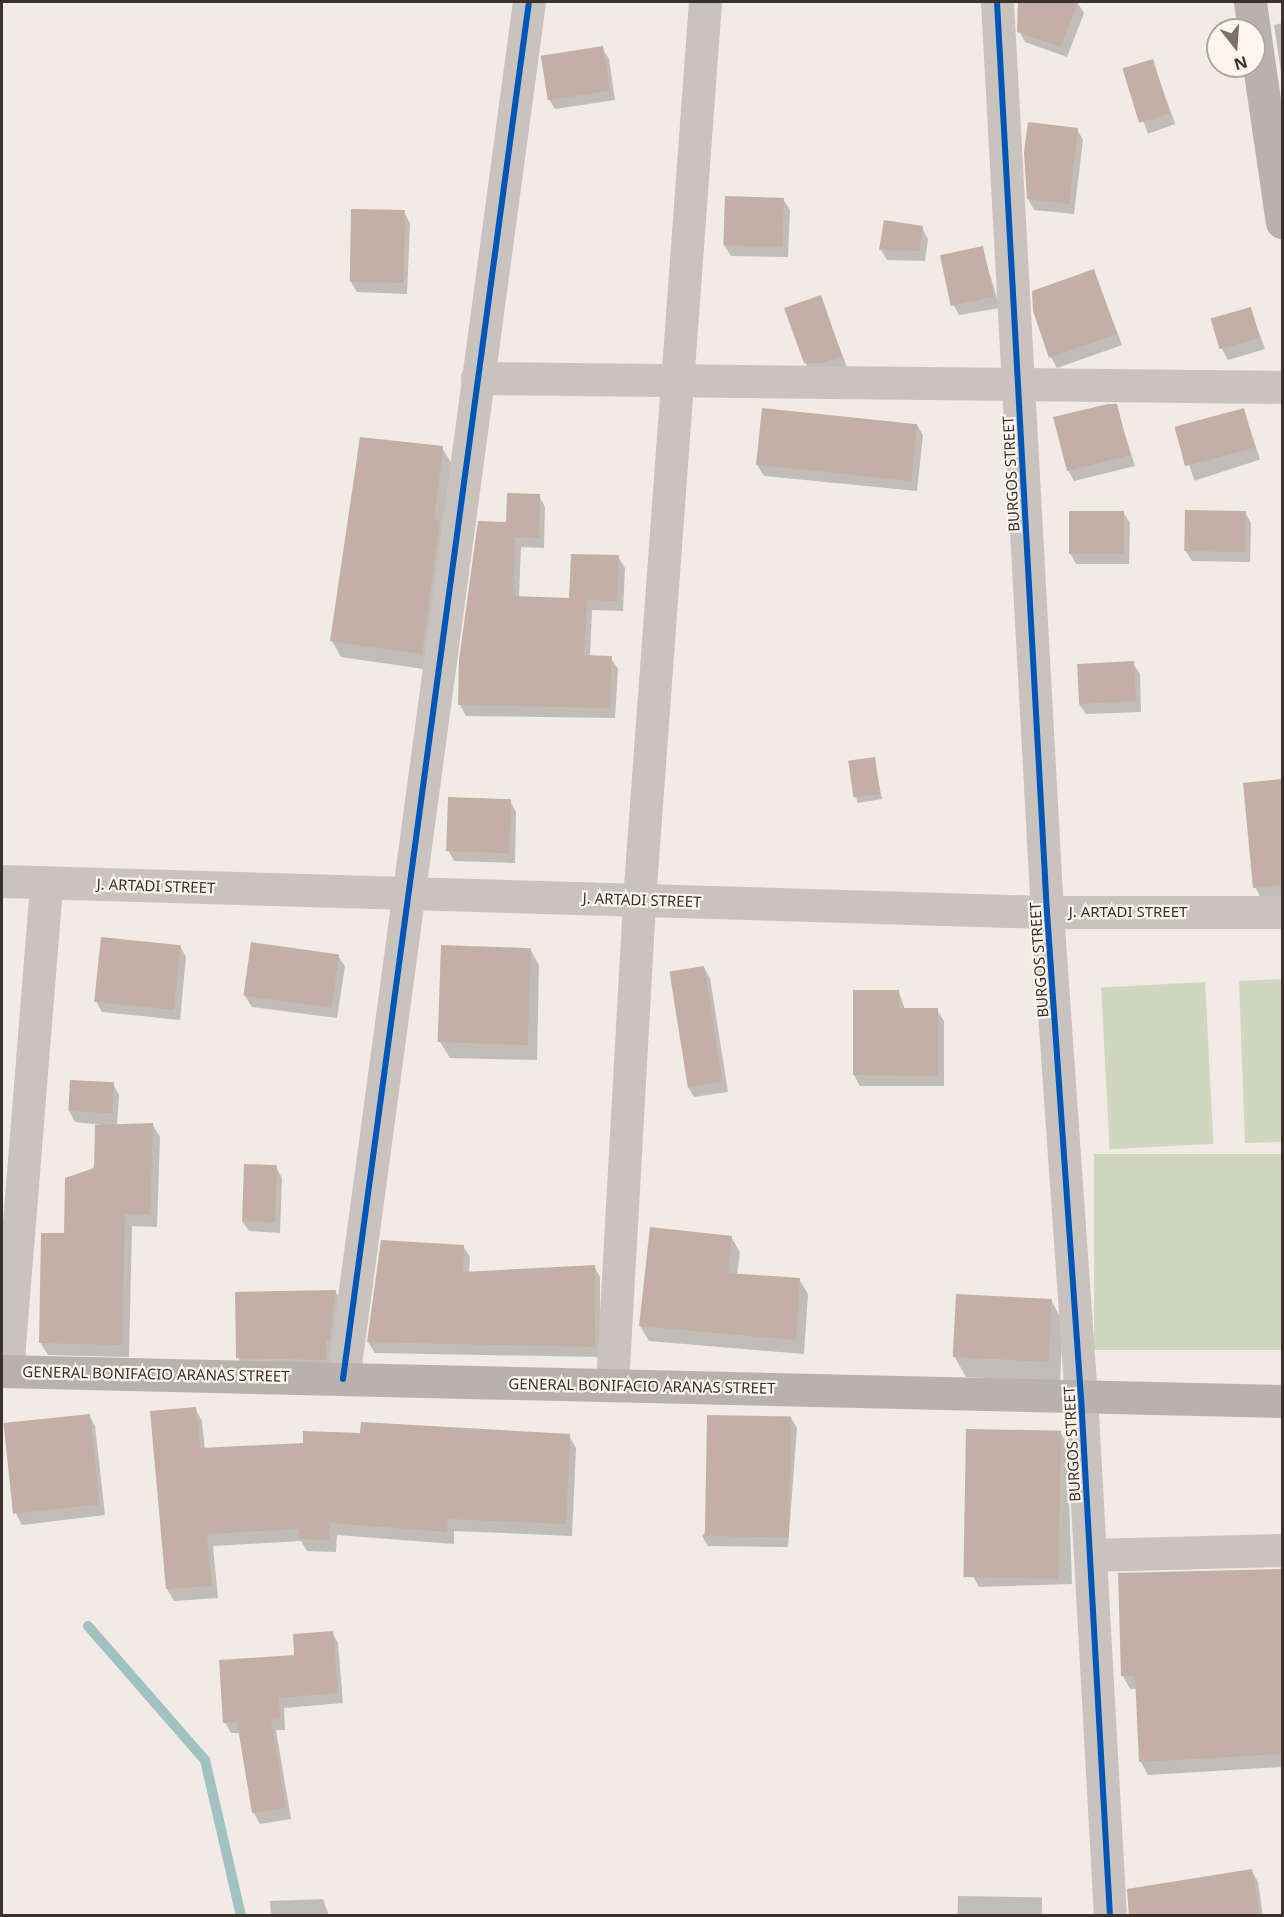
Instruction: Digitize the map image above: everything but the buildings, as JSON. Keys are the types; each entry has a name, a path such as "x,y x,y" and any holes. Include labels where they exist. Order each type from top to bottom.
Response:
{"main road":[{"path":"1250,2 1252,18"},
{"path":"1261,78 1282,222"},
{"name":"GENERAL BONIFACIO ARANAS STREET","path":"4,1371 1282,1401"}],"street":[{"path":"343,1379 405,893 529,2"},
{"path":"612,1385 639,900 705,2"},
{"name":"BURGOS STREET","path":"997,2 1047,912 1081,1396 1110,1916"},
{"path":"477,378 1282,387"},
{"name":"J. ARTADI STREET","path":"2,881 1047,912 1282,912"},
{"path":"4,1371 46,883"},
{"path":"1090,1555 1282,1550"}],"green space":[{"path":"1282,979 1282,1142 1245,1143 1239,981"},
{"path":"1205,982 1213,1144 1110,1149 1101,987"},
{"path":"1094,1154 1282,1154 1282,1350 1094,1350"}],"waterway":[{"path":"88,1626 205,1760 241,1916"}],"cycle path":[{"path":"343,1379 529,2"},
{"path":"997,2 1047,912 1081,1396 1110,1916"}]}
